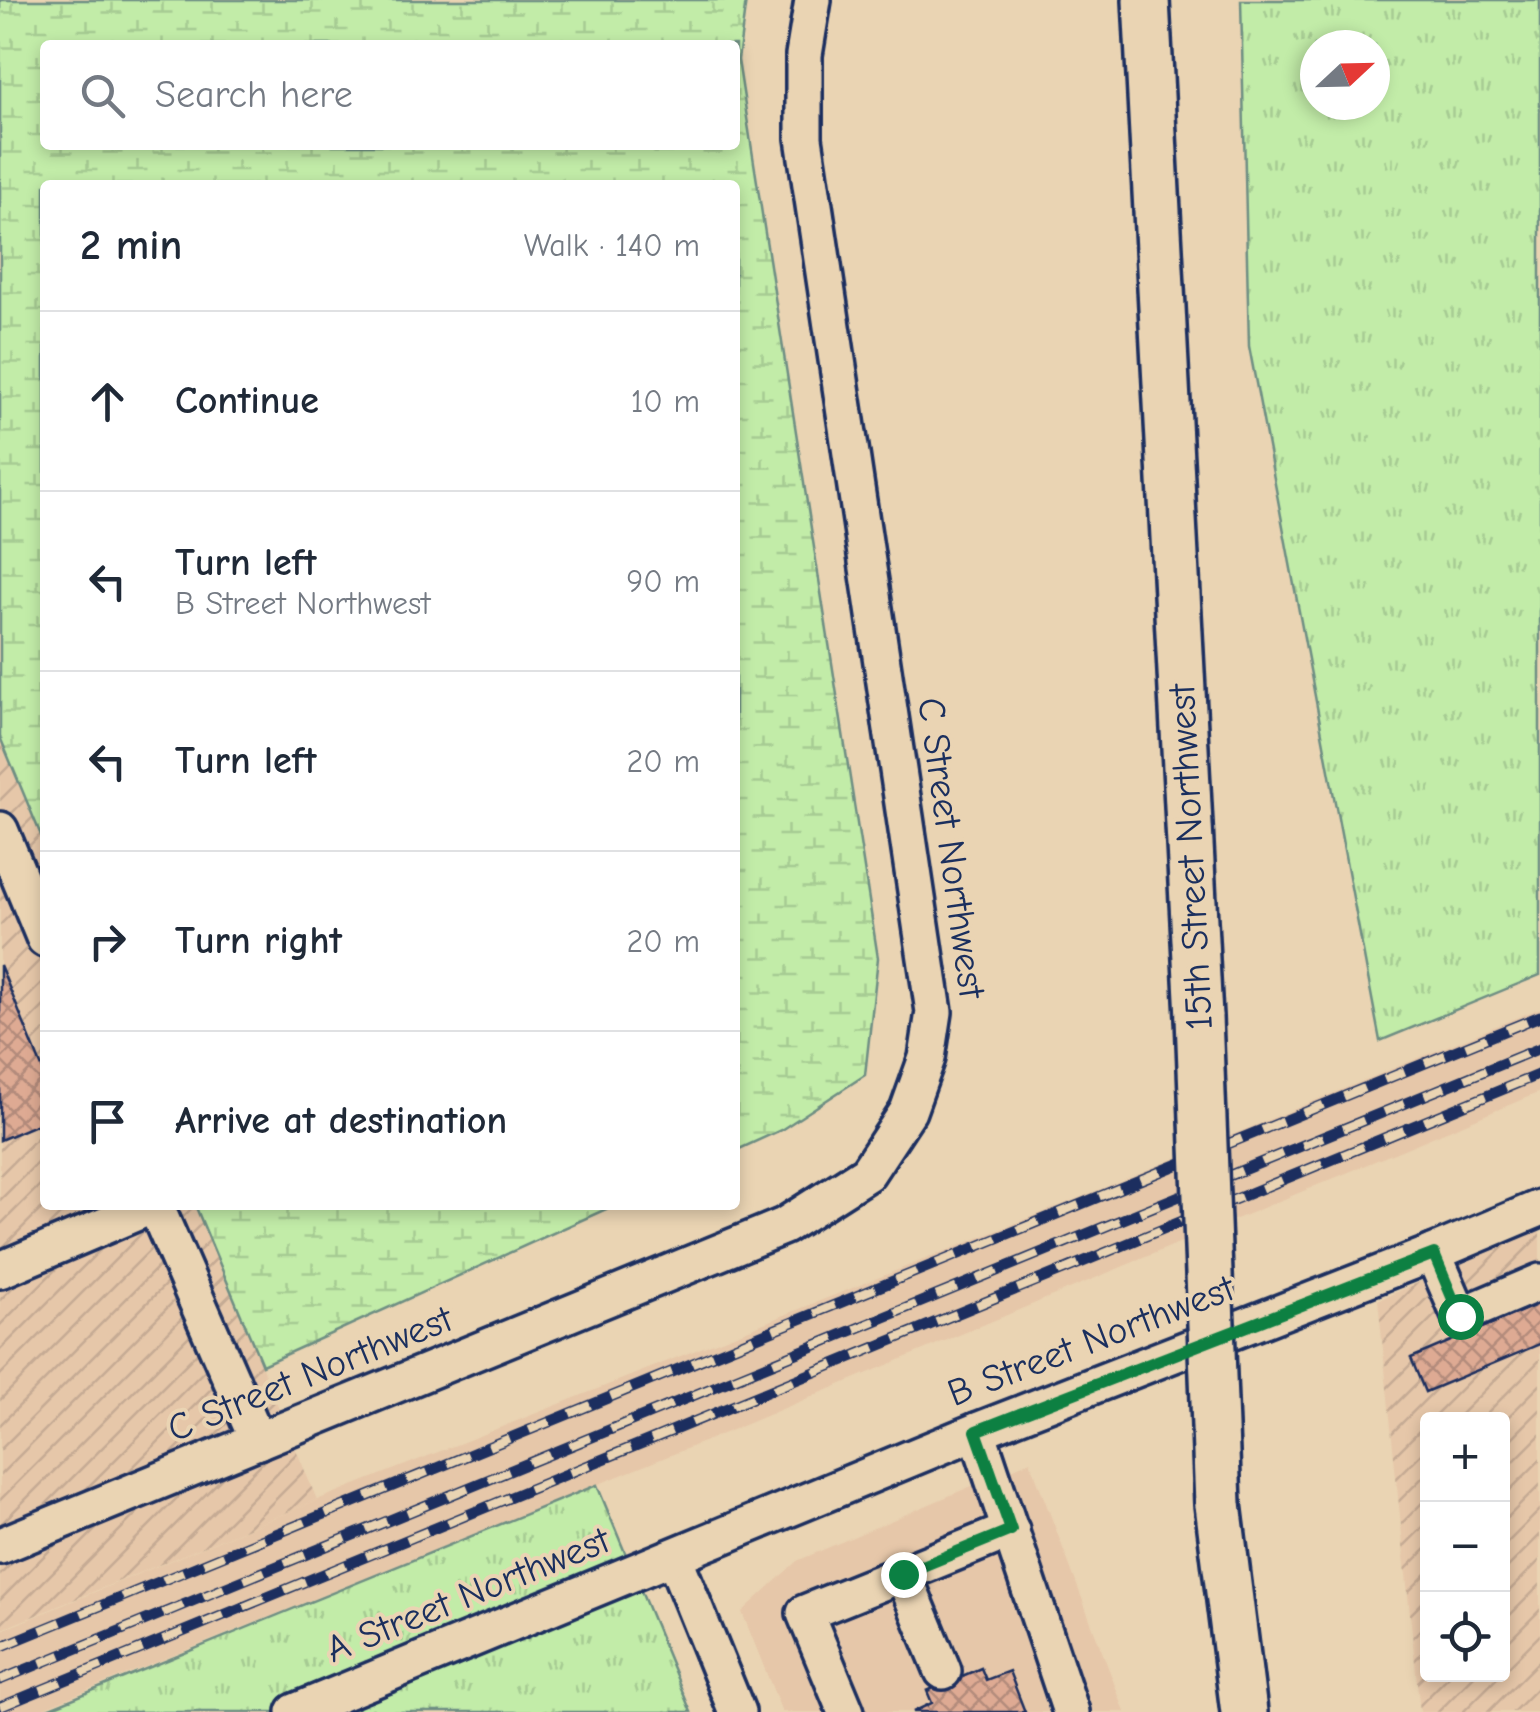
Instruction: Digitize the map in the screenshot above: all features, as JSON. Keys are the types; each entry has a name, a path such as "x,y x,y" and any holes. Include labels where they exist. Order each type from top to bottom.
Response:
{"main road":[{"name":"15th Street Northwest","path":"1146,0 1200,1017 1218,1504 1244,1712"}],"street":[{"name":"C Street Northwest","path":"0,1546 784,1226 867,1173 908,1111 927,1058 934,1012 804,138 804,54 812,0"},
{"path":"0,830 40,927"},
{"name":"B Street Northwest","path":"674,1557 976,1431 1434,1254 1540,1208"},
{"path":"0,1270 142,1210"},
{"path":"156,1210 258,1441"},
{"path":"1434,1254 1460,1316 1540,1282"},
{"path":"976,1431 1071,1712"},
{"path":"846,1712 805,1613 1011,1530"},
{"path":"674,1557 738,1712"},
{"name":"A Street Northwest","path":"294,1712 674,1557"},
{"path":"903,1574 943,1671"}],"shaded area":[{"path":"0,737 40,833 40,1210 197,1210 317,1500 0,1630"},
{"path":"1540,1008 1540,1092 708,1440 33,1712 0,1712 0,1631 317,1500 1067,1203"},
{"path":"1540,1230 1540,1712 1420,1712 1378,1300"},
{"path":"1030,1461 1125,1712 782,1712 742,1612 797,1561"}],"green space":[{"path":"0,0 746,0 740,45 740,40 40,40 40,150 740,150 740,73 878,958 865,1075 781,1130 740,1149 740,180 40,180 40,833 0,737"},
{"path":"1241,0 1540,0 1540,975 1380,1041 1249,346"},
{"path":"197,1210 604,1210 262,1365"},
{"path":"597,1485 691,1712 40,1712"}],"building":[{"path":"0,965 40,1063 40,1123 0,1140"},
{"path":"1540,1303 1540,1344 1425,1392 1411,1358"},
{"path":"981,1668 986,1680 1009,1671 1025,1712 913,1712 932,1703 927,1691"}],"railway":[{"path":"0,1647 1540,1016"},
{"path":"0,1680 1540,1048"},
{"path":"0,1707 1540,1074"}],"route":[{"path":"903,1574 1011,1530 976,1431 1434,1254 1460,1316"}]}
